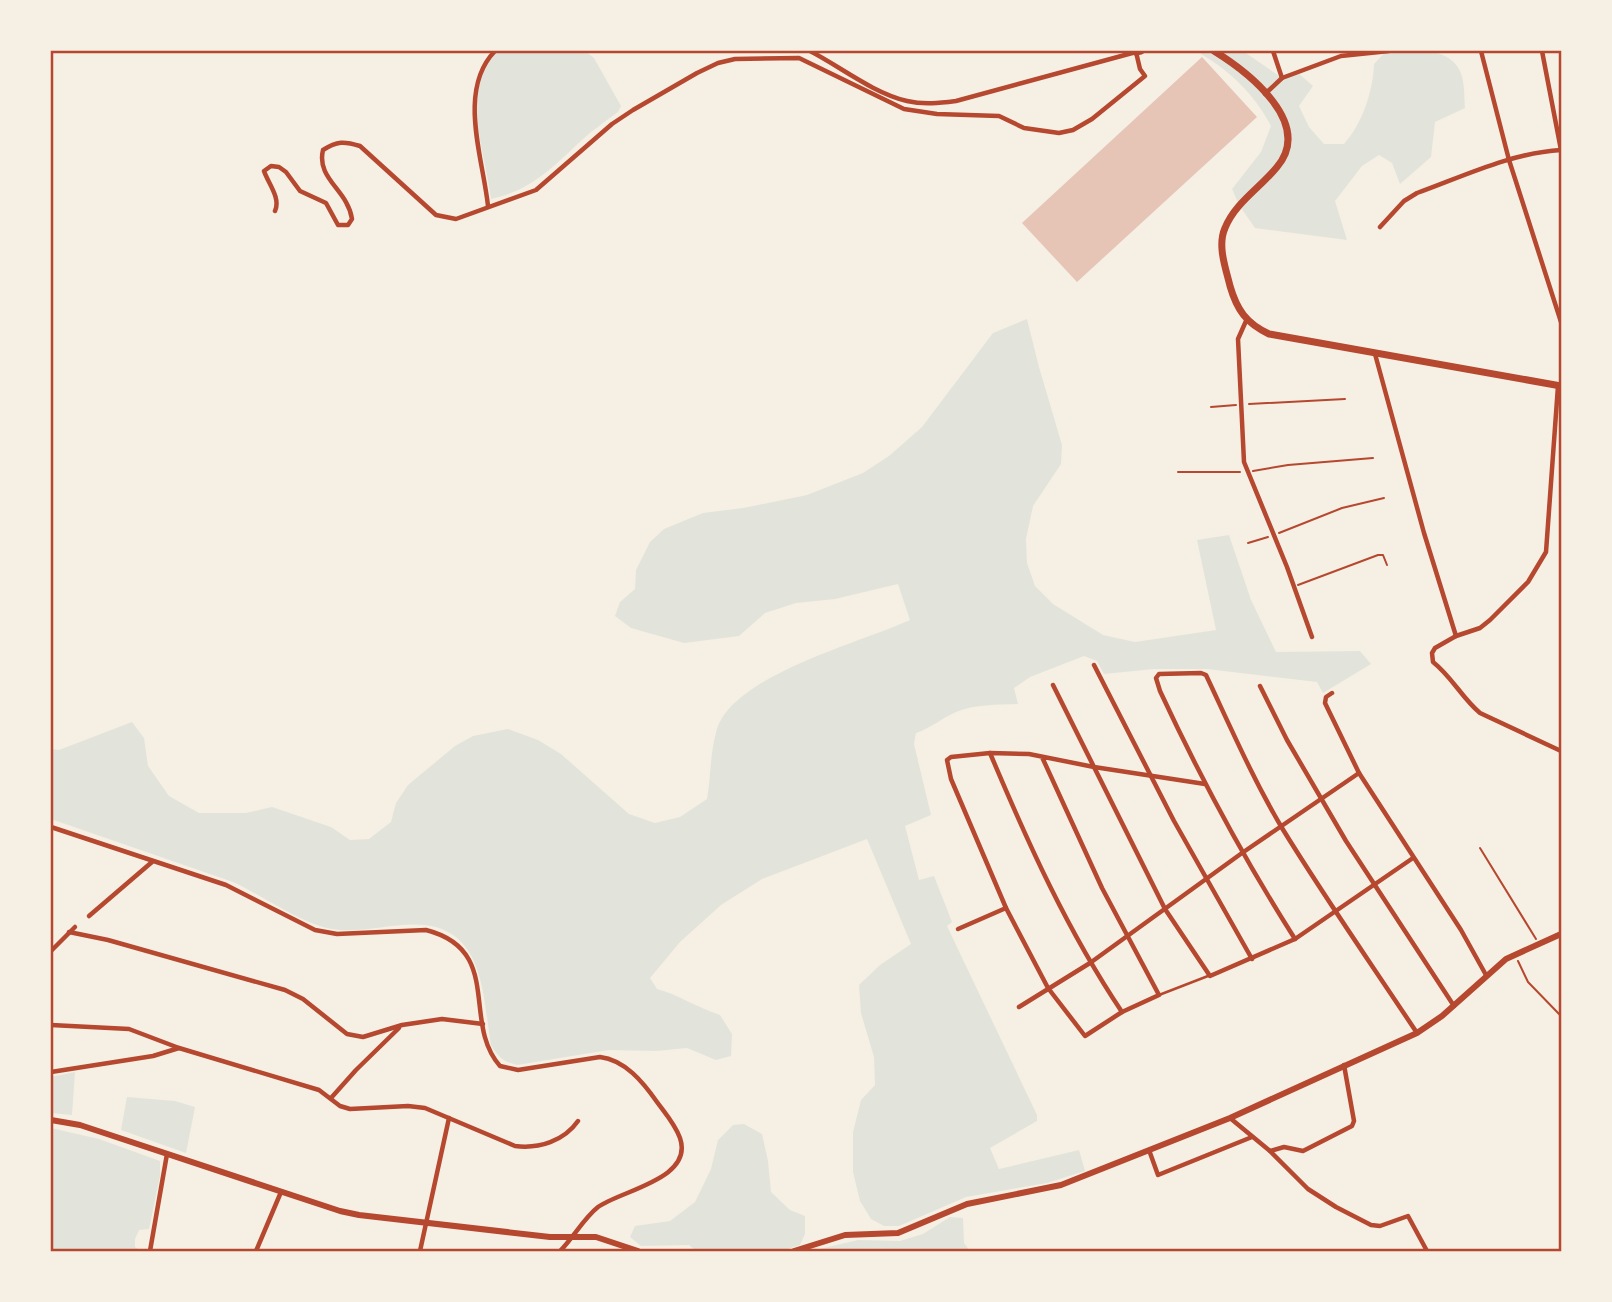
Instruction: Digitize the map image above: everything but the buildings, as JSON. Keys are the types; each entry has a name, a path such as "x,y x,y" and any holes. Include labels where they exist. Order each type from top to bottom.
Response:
{"main road":[{"path":"1214,51 1232,62 1276,104 1284,116 1287,129 1287,148 1277,167 1239,205 1224,228 1222,237 1230,286 1246,321 1269,334 1560,386"}],"street":[{"path":"488,206 474,102 481,69 495,51"},
{"path":"275,211 275,196 264,171 271,166 286,172 300,191 326,203 338,225 348,225 352,219 345,197 323,171 321,161 323,150 335,142 346,141 360,146 436,215 456,219 536,190 612,124 697,72 735,59 799,58 904,109 937,114 999,116 1024,128 1059,133 1073,130 1092,119 1145,76 1140,68 1139,51 956,101 929,104 907,101 888,94 810,51"},
{"path":"1273,51 1282,78"},
{"path":"1265,94 1282,78 1340,53 1389,51"},
{"path":"1481,51 1509,160 1561,322"},
{"path":"1380,227 1410,196 1509,160 1540,151 1561,150 1542,51"},
{"path":"1246,321 1238,340 1243,452 1312,637"},
{"path":"1375,354 1424,533 1456,636"},
{"path":"1560,386 1546,552 1528,583 1490,620 1480,628 1456,636 1433,649 1433,662 1447,673 1480,713 1561,751"},
{"path":"1094,665 1174,821 1252,959"},
{"path":"1295,939 1242,853 1205,785 1160,691 1156,678 1159,674 1206,675 1238,745 1281,826 1417,1033"},
{"path":"1053,685 1165,909 1210,976 1295,939 1413,858"},
{"path":"1260,686 1287,740 1346,842 1454,1006"},
{"path":"1332,693 1326,697 1325,704 1359,773 1461,930 1486,975"},
{"path":"1042,757 1081,845 1159,995 1122,1012 1084,1036 1048,988 1006,908 951,779 947,760 951,757 990,753 1030,754 1205,785"},
{"path":"990,753 1061,912 1122,1012"},
{"path":"1019,1007 1129,937 1206,878 1359,773"},
{"path":"51,827 243,892 315,930 337,934 426,930 450,938 468,956 475,977 487,1046 500,1066 518,1070 589,1058 612,1058 622,1065 647,1088 675,1127 682,1150 678,1161 663,1176 597,1208 560,1251"},
{"path":"89,916 153,862"},
{"path":"958,929 1006,908"},
{"path":"51,950 75,928"},
{"path":"69,932 108,940 285,990 303,999 354,1037 442,1019 483,1024"},
{"path":"794,1251 845,1235 898,1233 967,1203 1061,1185 1230,1118 1417,1033 1454,1006 1486,975 1515,954 1561,934"},
{"path":"51,1025 129,1029 179,1048 305,1086 350,1110 408,1106 425,1108 515,1146 542,1145 561,1138 572,1130 578,1121"},
{"path":"331,1098 402,1026"},
{"path":"51,1072 153,1056 179,1048"},
{"path":"1270,1151 1282,1147 1303,1151 1352,1126 1345,1065"},
{"path":"420,1251 449,1118"},
{"path":"1230,1118 1270,1151 1308,1189 1363,1222 1380,1226 1408,1216 1427,1251"},
{"path":"51,1120 80,1125 359,1215 550,1237 596,1237 638,1251"},
{"path":"1148,1150 1158,1175 1252,1137"},
{"path":"150,1251 167,1153"},
{"path":"256,1251 281,1192"}],"lane":[{"path":"1159,995 1210,976"}],"path":[{"path":"1211,407 1345,400"},
{"path":"1178,472 1249,472 1288,465 1374,458"},
{"path":"1248,543 1273,536 1342,508 1384,498"},
{"path":"1294,587 1378,555 1383,555 1387,565"},
{"path":"1480,848 1538,943"},
{"path":"1515,954 1528,982 1561,1016"}],"shaded area":[{"path":"498,51 585,51 594,58 621,106 618,112 530,184 491,199 480,141 477,102 486,67"},
{"path":"1202,51 1243,51 1282,78 1297,72 1313,86 1299,106 1309,127 1324,144 1344,144 1356,127 1371,86 1374,64 1386,51 1426,51 1446,56 1459,69 1465,108 1435,122 1431,157 1400,184 1392,163 1379,155 1362,166 1335,201 1347,240 1255,228 1232,189 1261,152 1271,126 1249,94 1232,76 1201,54"},
{"path":"1027,319 1062,445 1061,464 1033,506 1026,539 1027,563 1035,586 1053,604 1103,635 1135,642 1216,630 1197,540 1229,535 1251,600 1276,652 1360,651 1371,664 1323,693 1317,682 1207,669 1154,669 1104,674 1097,661 1084,656 1030,677 1014,688 1018,704 963,709 916,733 914,744 931,815 905,826 919,880 934,876 952,922 947,926 1037,1115 1037,1121 990,1148 999,1169 1079,1150 1085,1171 1047,1183 966,1197 899,1226 884,1226 871,1219 860,1201 853,1172 853,1132 861,1100 875,1085 874,1057 861,1013 859,985 880,965 911,944 867,839 762,879 721,905 680,942 650,978 657,989 720,1015 732,1034 731,1056 716,1060 687,1048 656,1051 609,1050 517,1065 502,1058 491,1045 477,970 460,940 445,930 414,924 350,930 326,928 299,918 233,882 51,819 51,749 59,750 132,722 144,738 148,766 169,796 199,813 246,813 272,807 331,827 350,840 369,839 391,822 396,803 408,785 455,746 473,736 508,729 538,740 561,754 629,814 655,823 680,817 707,799 717,729 728,710 748,692 802,662 910,620 898,584 835,599 796,603 765,613 739,636 684,643 631,628 615,616 620,602 635,589 636,570 650,542 664,529 703,513 807,495 863,473 889,456 922,427 993,333"},
{"path":"75,1072 72,1115 51,1113 51,1077"},
{"path":"127,1097 175,1101 195,1107 186,1153 121,1130"},
{"path":"744,1124 762,1134 771,1192 790,1210 805,1216 805,1234 800,1245 782,1251 696,1251 689,1245 641,1246 630,1237 635,1226 670,1221 695,1202 711,1169 718,1140 733,1125"},
{"path":"51,1128 99,1139 160,1161 160,1176 149,1229 139,1230 135,1239 135,1247 141,1251 51,1251"},
{"path":"950,1217 963,1218 964,1243 970,1251 811,1251 858,1240 900,1241 923,1234"}]}
